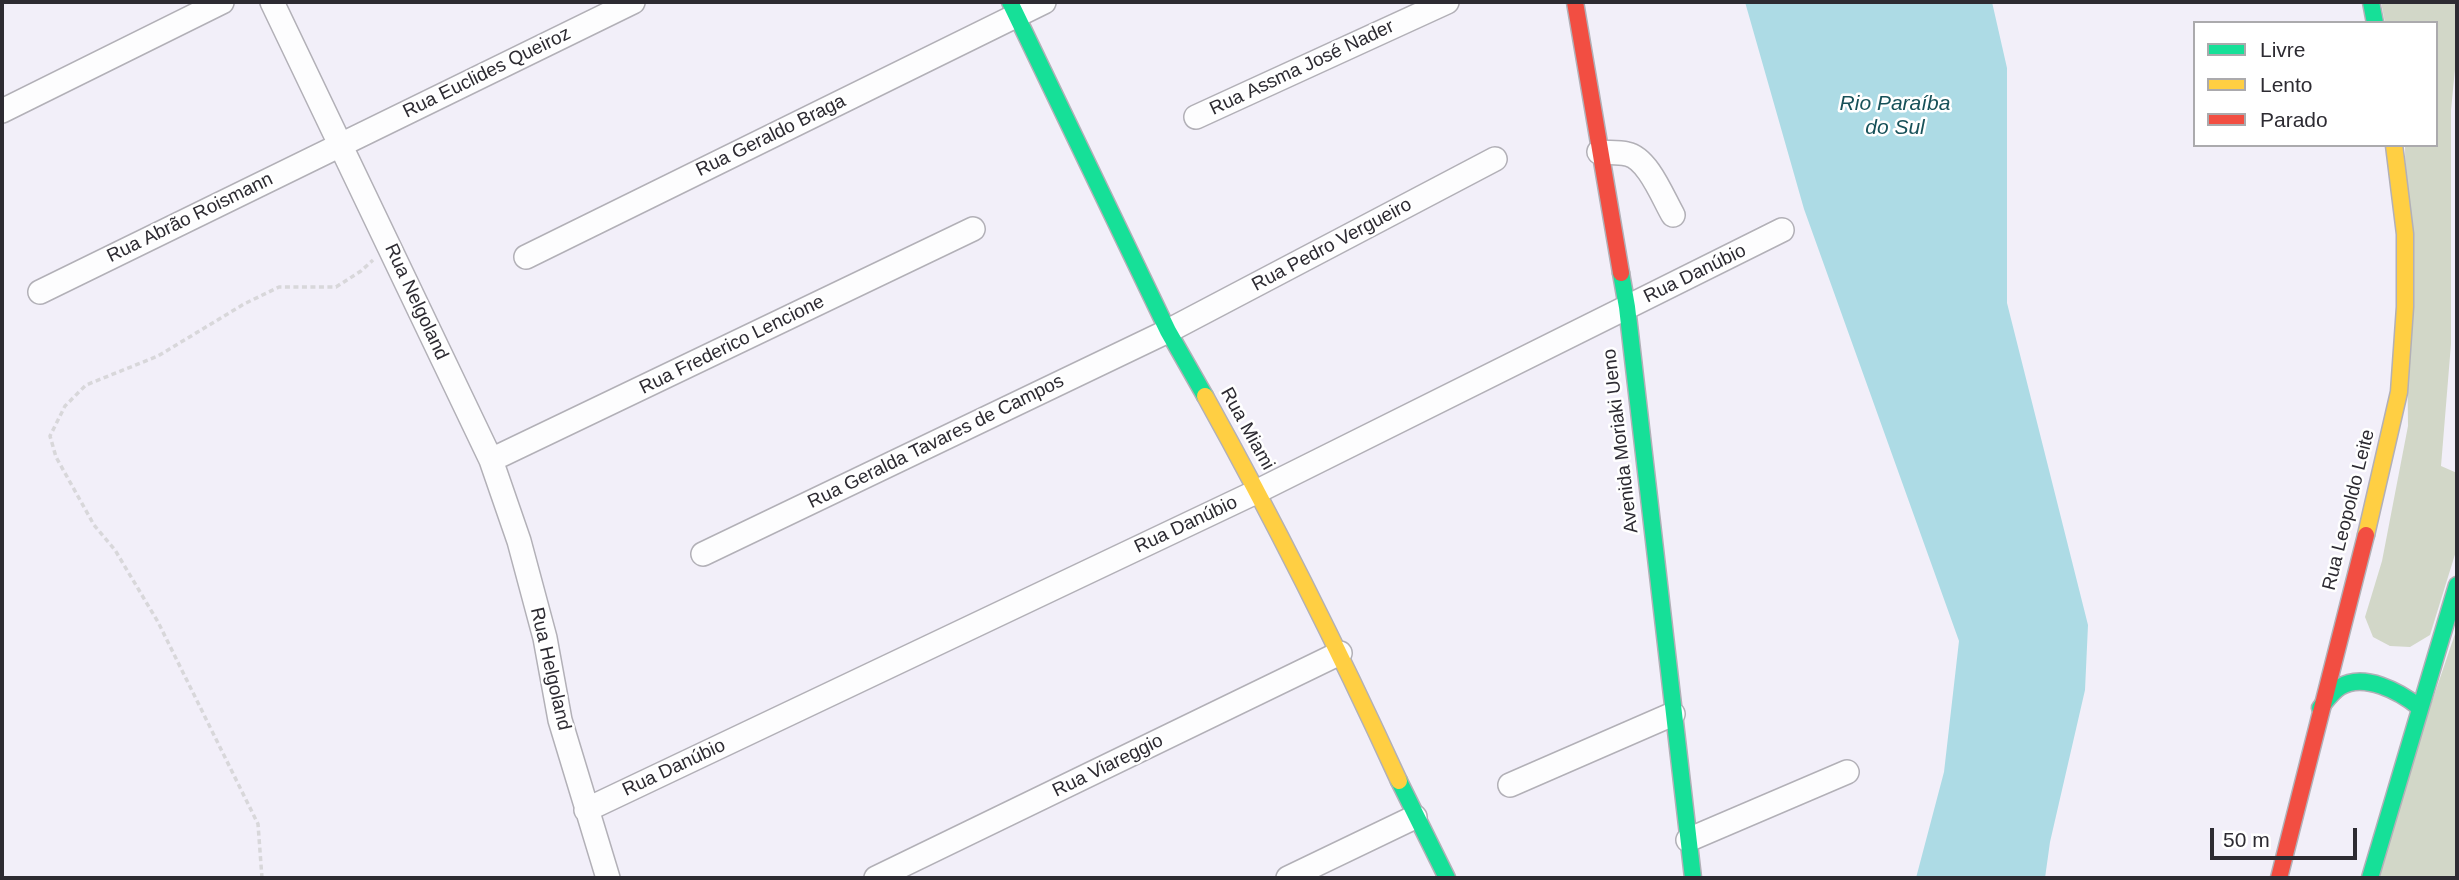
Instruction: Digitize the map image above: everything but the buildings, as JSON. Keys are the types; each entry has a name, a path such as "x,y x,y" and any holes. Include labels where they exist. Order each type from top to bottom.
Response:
{"street":[{"path":"2,111 222,2"},
{"path":"272,2 341,145"},
{"name":"Rua Euclides Queiroz","path":"341,145 634,2"},
{"name":"Rua Geraldo Braga","path":"526,257 1013,8 1044,2"},
{"name":"Rua Assma José Nader","path":"1196,117 1447,2"},
{"name":"Avenida Moriaki Ueno","path":"1575,2 1627,307 1693,878"},
{"path":"2371,2 2375,21"},
{"name":"Rua Miami","path":"1013,8 1168,331 1258,491 1340,653 1415,817 1447,878"},
{"name":"Rua Nelgoland","path":"341,145 491,460"},
{"name":"Rua Abrão Roismann","path":"40,292 341,145"},
{"name":"Rua Leopoldo Leite","path":"2279,878 2384,463 2399,392 2405,307 2405,234 2395,147"},
{"path":"1599,152 1636,157 1645,165 1673,215"},
{"name":"Rua Pedro Vergueiro","path":"1168,331 1496,159"},
{"name":"Rua Frederico Lencione","path":"491,460 972,229"},
{"name":"Rua Danúbio","path":"586,810 1258,491 1782,230"},
{"name":"Rua Geralda Tavares de Campos","path":"703,554 1168,331"},
{"name":"Rua Helgoland","path":"491,460 519,541 545,638 560,720 608,878"},
{"path":"2370,878 2419,707 2420,680 2457,585"},
{"name":"Rua Viareggio","path":"876,878 1340,653"},
{"path":"2333,659 2390,673"},
{"path":"2333,659 2355,681 2397,692 2419,707"},
{"path":"2320,708 2334,691 2355,681"},
{"path":"1510,785 1674,713"},
{"path":"1688,840 1847,772"},
{"path":"1288,878 1415,817"}],"path":[{"path":"262,878 258,824 159,622 114,550 94,525 56,457 50,436 65,406 86,385 158,356 244,304 279,287 336,287 361,271 388,244"}],"green space":[{"path":"2381,2 2457,2 2457,49 2451,110 2451,344 2441,466 2457,473 2457,548 2430,635 2410,647 2390,646 2373,637 2365,617 2382,561 2408,426 2405,147 2438,147 2438,21 2385,21"},
{"path":"2457,628 2457,878 2372,878"}],"water":[{"name":"Rio Paraíba do Sul","path":"1745,2 1992,2 2007,68 2007,303 2088,625 2085,690 2050,842 2045,878 1916,878 1944,772 1959,641 1804,209"}],"traffic: fast":[{"path":"1010,2 1168,331 1205,396"},
{"path":"2371,2 2375,21"},
{"path":"1621,273 1693,878"},
{"path":"2370,878 2457,585"},
{"path":"2320,708 2340,687 2360,682 2392,690 2419,707"},
{"path":"1399,781 1447,878"}],"traffic: slow":[{"path":"2366,535 2399,392 2405,307 2405,234 2394,147"},
{"path":"1205,396 1306,587 1399,781"}],"traffic: jam":[{"path":"1575,2 1621,273"},
{"path":"2279,878 2366,535"}]}
